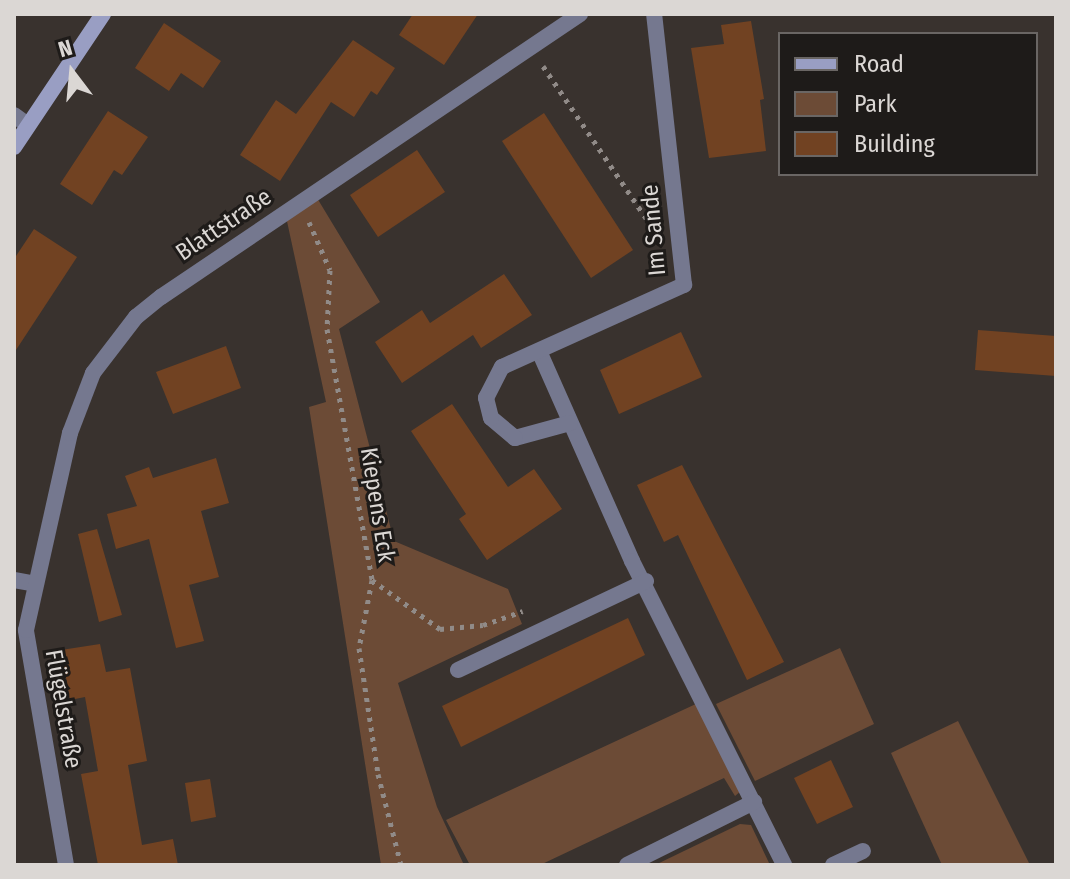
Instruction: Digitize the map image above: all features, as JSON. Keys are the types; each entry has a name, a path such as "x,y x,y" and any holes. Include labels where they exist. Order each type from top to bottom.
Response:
{"main road":[{"path":"14,147 103,14"}],"street":[{"name":"Blattstraße","path":"36,584 70,433 93,373 113,344 161,297 580,14"},
{"name":"Im Sande","path":"570,423 523,438 508,435 491,418 486,398 495,374 684,285 654,14"},
{"path":"14,115 28,125"},
{"path":"539,351 632,561 646,581 784,865"},
{"path":"14,580 36,584"},
{"path":"458,670 646,581"},
{"name":"Flügelstraße","path":"36,584 27,642 66,865"},
{"path":"627,865 754,802"},
{"path":"833,865 863,851"}],"path":[{"path":"531,47 656,232 679,244"},
{"name":"Kiepens Eck","path":"297,205 328,259 327,329 372,580 359,648 378,774 401,865"},
{"path":"372,580 440,629 483,625 529,608"}],"green space":[{"path":"314,193 380,302 339,329 394,541 508,589 522,624 398,683 437,807 464,865 381,865 309,407 326,402 285,212"},
{"path":"840,648 874,724 755,781 716,704"},
{"path":"698,703 741,791 735,796 724,778 540,865 470,865 446,820"},
{"path":"958,721 1030,865 942,865 891,753"},
{"path":"740,824 751,825 770,865 655,865"}],"building":[{"path":"413,14 478,14 444,65 399,35"},
{"path":"751,21 764,99 760,100 766,151 709,158 691,48 724,44 721,25"},
{"path":"164,23 221,61 203,88 181,73 169,91 135,68"},
{"path":"353,40 395,68 377,95 371,91 354,117 331,102 280,181 240,155 276,100 296,114"},
{"path":"108,111 148,137 122,175 114,170 92,205 60,184"},
{"path":"544,113 633,250 591,278 502,141"},
{"path":"417,150 445,192 378,237 350,195"},
{"path":"34,229 77,257 14,353 14,259"},
{"path":"504,274 532,315 481,348 473,335 402,383 375,342 422,310 430,323"},
{"path":"978,330 1056,336 1056,376 975,370"},
{"path":"681,332 702,377 619,414 600,370"},
{"path":"226,346 241,388 173,414 156,372"},
{"path":"452,404 508,487 534,469 562,509 487,560 459,519 466,514 411,431"},
{"path":"216,458 229,503 201,511 219,577 189,585 204,641 176,648 149,539 116,549 107,514 137,506 125,476 149,467 153,478"},
{"path":"682,465 784,662 747,680 678,535 664,542 637,485"},
{"path":"97,529 122,615 99,622 78,534"},
{"path":"628,618 645,655 461,747 442,706"},
{"path":"100,644 106,672 130,668 147,761 128,765 142,845 173,839 178,865 98,865 81,774 98,771 85,697 70,700 61,650"},
{"path":"831,760 853,807 817,824 794,778"},
{"path":"210,779 216,817 191,822 185,783"}]}
